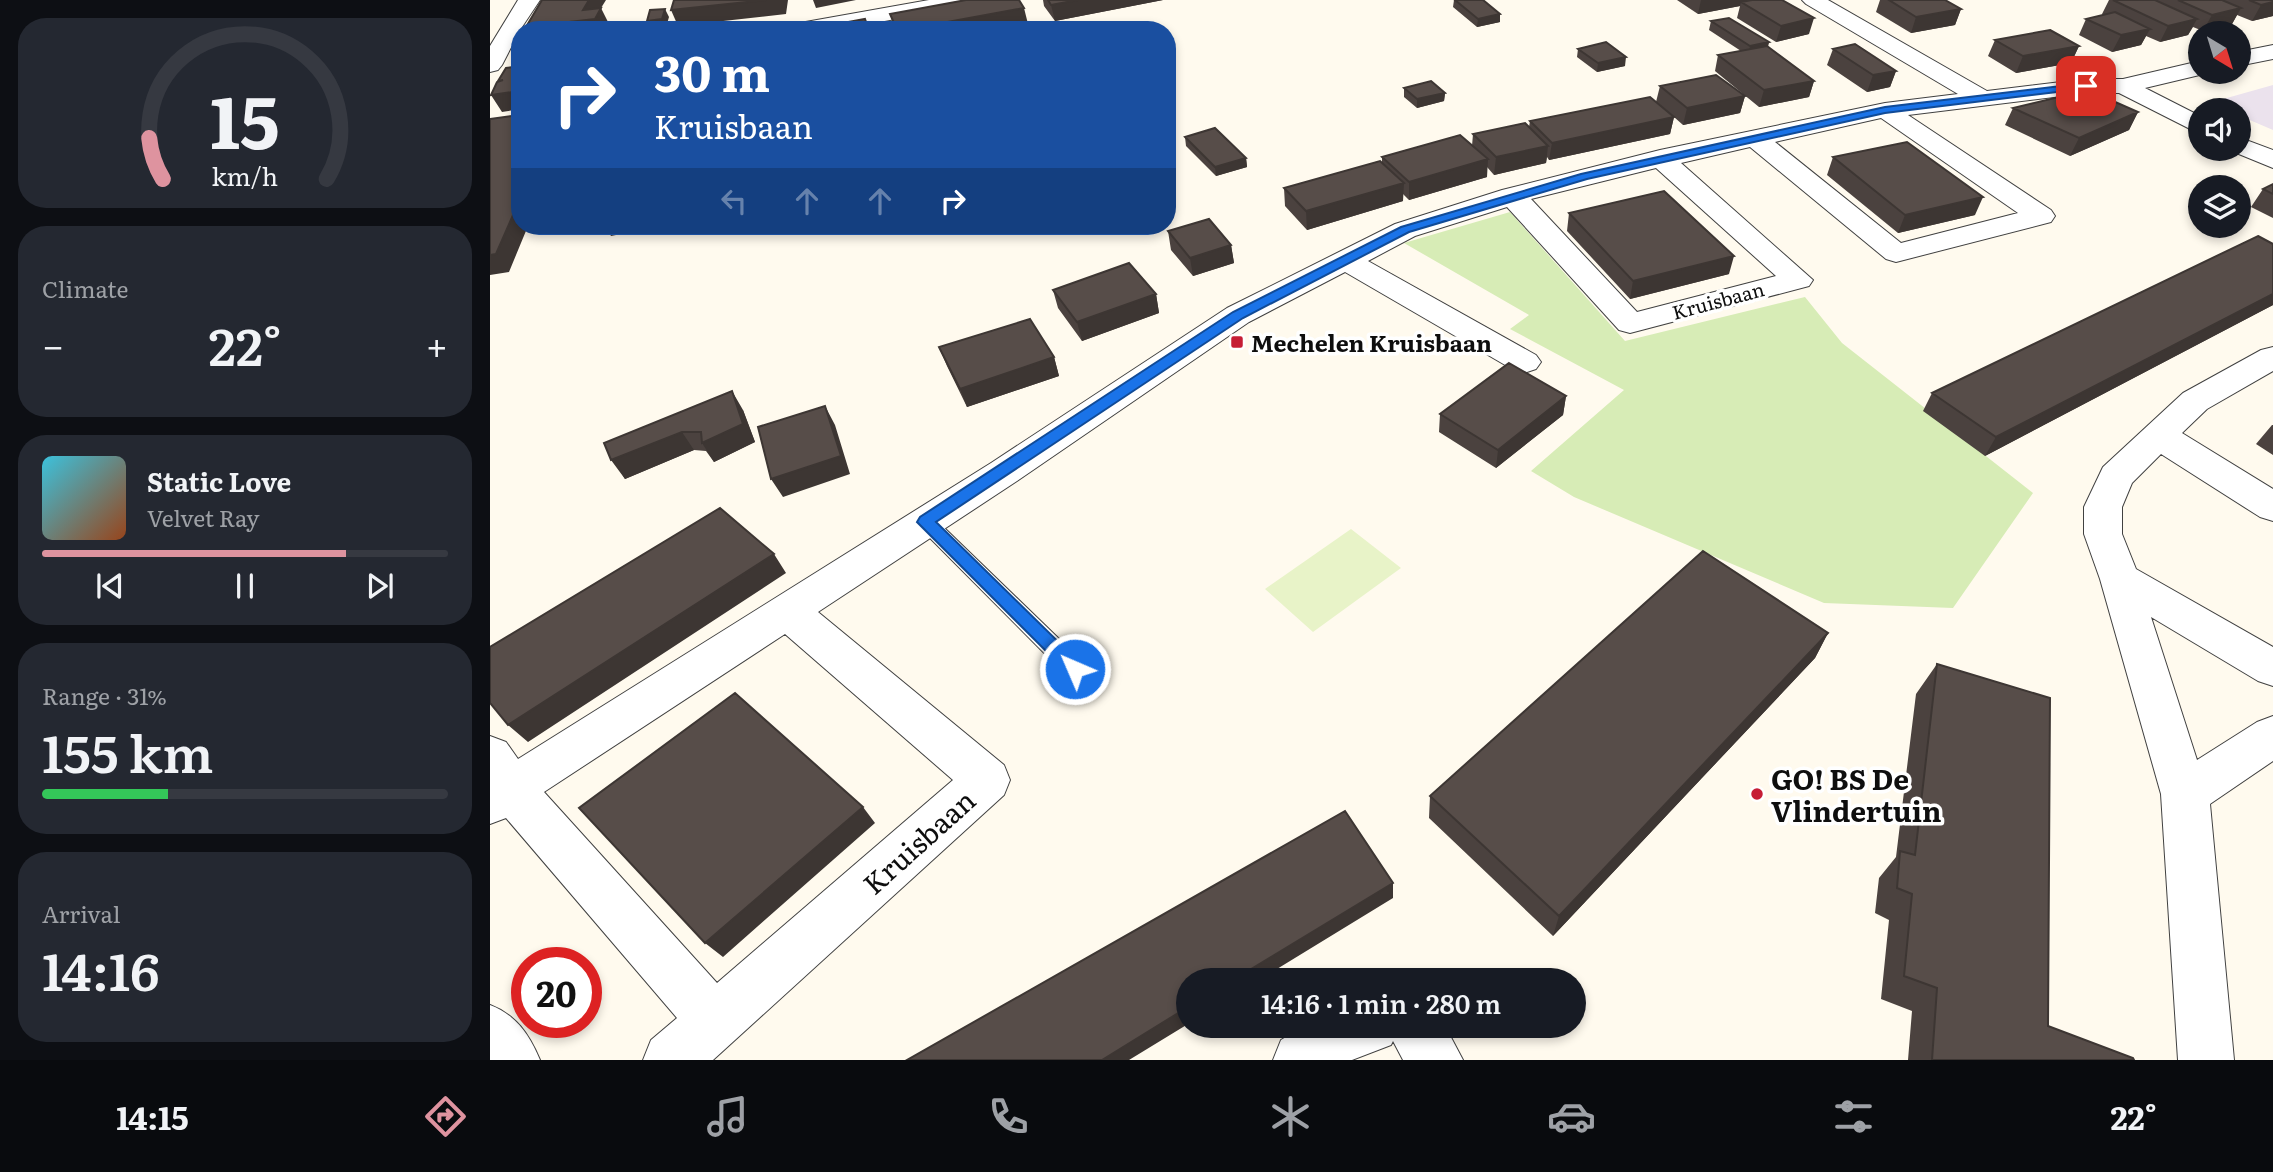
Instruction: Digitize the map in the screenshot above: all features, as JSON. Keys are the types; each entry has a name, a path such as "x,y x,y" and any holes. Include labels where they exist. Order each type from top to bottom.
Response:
{"street":[{"path":"517,21 529,0"},
{"path":"849,21 964,0"},
{"path":"1813,0 1982,98"},
{"path":"490,67 511,31"},
{"path":"2251,56 2273,52"},
{"path":"490,67 511,66"},
{"path":"715,1021 497,782 786,610 925,522 1238,315 1405,230 1512,196 1660,159 1885,110 2086,86 2123,86 2188,71"},
{"path":"2123,86 2188,120"},
{"path":"1753,138 1896,253 2041,216 1885,110"},
{"path":"2251,151 2273,160"},
{"name":"Kruisbaan","path":"1512,196 1630,323 1798,280 1660,159"},
{"path":"1345,260 1524,362"},
{"path":"2206,1060 2185,794 2120,579 2103,534 2103,507 2116,476 2195,401 2273,357"},
{"path":"2160,436 2273,508"},
{"path":"2120,579 2273,668"},
{"name":"Kruisbaan","path":"671,1060 987,780 786,610"},
{"path":"2185,794 2273,736"},
{"path":"490,1032 512,1060"},
{"path":"1301,1060 1336,1038"},
{"path":"1421,1038 1435,1060"}],"lane":[{"path":"925,522 1075,669"}],"shaded area":[{"path":"2273,85 2273,130 2251,121 2251,98 2227,98"}],"green space":[{"path":"1510,212 1625,341 1805,297 1842,343 2033,493 1953,608 1824,603 1574,497 1531,471 1624,390 1510,329 1529,315 1404,243"},
{"path":"1351,529 1401,568 1313,632 1265,589"}],"building":[{"path":"542,0 589,0 583,10 601,8 595,19 530,21"},
{"path":"674,0 766,0 671,10"},
{"path":"966,0 1019,0 1024,8 953,21 893,21 890,14"},
{"path":"1048,0 1078,0 1051,5"},
{"path":"1455,0 1483,0 1500,14 1478,19"},
{"path":"1782,0 1814,18 1781,26 1741,2"},
{"path":"1889,0 1945,0 1961,9 1916,17"},
{"path":"2113,0 2155,0 2197,19 2168,26"},
{"path":"2178,0 2222,0 2241,8 2212,15"},
{"path":"2249,0 2273,0 2273,2 2261,5"},
{"path":"665,9 662,19 647,21 650,10"},
{"path":"2115,12 2150,29 2121,35 2086,19"},
{"path":"1729,18 1769,42 1750,46 1711,21"},
{"path":"2050,30 2079,46 2023,56 1995,40"},
{"path":"1606,42 1626,57 1598,63 1578,49"},
{"path":"1855,44 1896,71 1873,75 1833,49"},
{"path":"1767,46 1814,81 1764,90 1718,55"},
{"path":"511,67 511,92 491,95 497,82 503,80 498,81 506,68"},
{"path":"1716,75 1745,96 1687,108 1660,86"},
{"path":"1431,81 1445,93 1417,99 1404,88"},
{"path":"2088,90 2138,112 2079,138 2013,108"},
{"path":"1650,97 1674,117 1552,143 1530,121"},
{"path":"511,116 511,220 496,254 490,255 490,119"},
{"path":"1525,123 1548,146 1496,157 1473,134"},
{"path":"1215,128 1246,158 1215,167 1185,137"},
{"path":"1460,135 1488,159 1409,182 1382,157"},
{"path":"1907,142 1983,197 1905,215 1833,157"},
{"path":"1380,161 1404,183 1306,211 1284,188"},
{"path":"2273,184 2273,194 2263,189"},
{"path":"1664,191 1734,256 1633,281 1569,213"},
{"path":"1209,219 1231,245 1190,258 1171,235 1176,235 1176,229"},
{"path":"2258,236 2273,244 2273,294 1996,437 1932,393"},
{"path":"1129,263 1156,294 1077,322 1053,290"},
{"path":"1030,319 1054,357 960,389 939,347"},
{"path":"1509,363 1566,396 1498,450 1440,414"},
{"path":"732,391 743,424 702,443 701,432 682,432 611,460 604,443"},
{"path":"825,406 841,456 771,479 758,427"},
{"path":"720,508 774,554 508,725 490,703 490,647"},
{"path":"1703,551 1828,633 1559,916 1430,796"},
{"path":"1937,664 2050,698 2048,1026 2134,1060 1932,1060 1937,988 1904,976 1912,894 1897,888 1900,851 1915,855"},
{"path":"735,693 863,807 705,943 579,808"},
{"path":"1345,811 1393,883 1253,968 1176,968 1176,1014 1102,1060 907,1060"}],"place":[{"name":"Mechelen Kruisbaan","path":"1237,342"},
{"name":"GO! BS De Vlindertuin","path":"1757,794"}],"route":[{"path":"1075,669 925,522 1238,315 1405,230 1584,176 1885,110 2086,86"}]}
